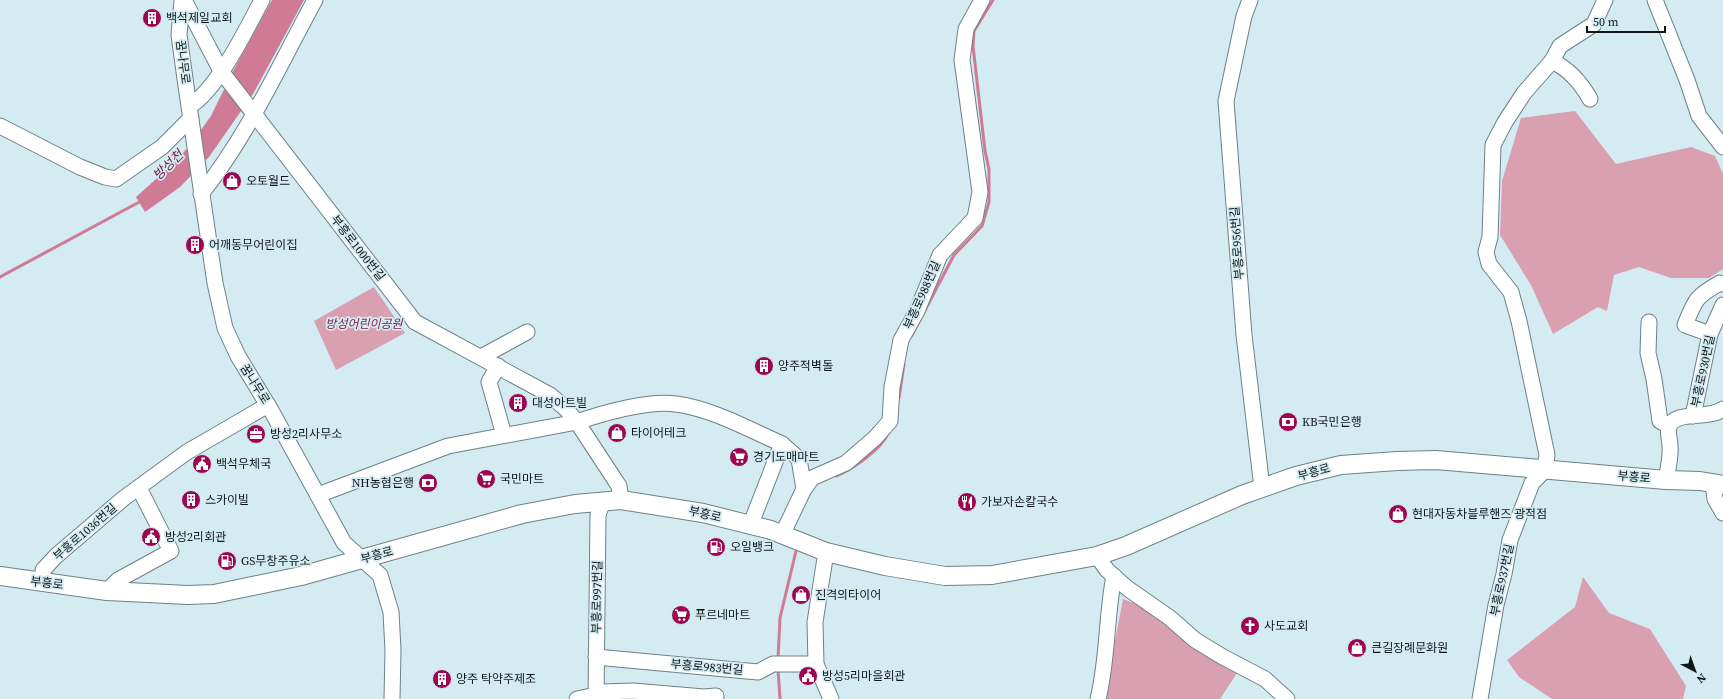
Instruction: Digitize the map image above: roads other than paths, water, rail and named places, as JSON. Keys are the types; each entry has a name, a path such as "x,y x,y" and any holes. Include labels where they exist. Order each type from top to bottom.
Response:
{"main road":[{"name":"부흥로","path":"0,576 107,591 188,595 214,594 301,576 493,521 568,505 621,500 703,513 750,526 771,530 782,536 826,552 924,573 961,576 992,575 1097,556 1126,546 1242,495 1296,476 1341,465 1397,460 1436,460 1666,480 1700,481 1718,485"}],"street":[{"name":"꿈나무로","path":"183,0 221,71 252,111"},
{"name":"꿈나무로","path":"183,0 179,35 201,191 216,283 226,328 238,356 268,404 344,543 380,575 389,602 392,626 392,699"},
{"path":"0,126 104,178 116,179 162,147 191,116 198,101 221,71 241,41 262,0"},
{"path":"201,191 216,175 272,79 315,0"},
{"name":"부흥로988번길","path":"782,536 804,489 812,478 846,463 875,438 890,421 892,387 900,340 917,311 940,255 975,218 980,192 962,60 966,29 982,0"},
{"name":"부흥로956번길","path":"1250,0 1244,16 1226,101 1244,335 1262,488"},
{"path":"1545,470 1547,455 1519,321 1511,292 1489,264 1486,252 1490,237 1493,145 1505,122 1524,93 1552,61 1560,46 1594,24 1606,0"},
{"path":"1655,0 1687,80 1698,116 1723,147"},
{"path":"1552,61 1563,66 1584,87 1590,99"},
{"name":"부흥로1000번길","path":"252,111 415,322 550,395 566,409 577,422 619,486 621,500"},
{"path":"1710,334 1685,325 1693,306 1701,293 1720,283 1723,284"},
{"name":"부흥로930번길","path":"1693,416 1710,334 1723,305"},
{"path":"1649,322 1648,353 1654,379 1660,421 1669,426 1670,445 1666,480"},
{"path":"481,357 527,332"},
{"path":"498,366 489,382 504,435"},
{"path":"318,495 448,446 577,422 641,405 675,403 709,412 782,444 799,458 804,489"},
{"name":"부흥로1036번길","path":"44,582 43,570 56,556 139,488 187,452 268,404"},
{"name":"부흥로930번길","path":"1669,426 1674,420 1683,417 1712,415 1723,409"},
{"path":"750,526 782,444"},
{"name":"부흥로937번길","path":"1480,699 1496,605 1504,574 1510,540 1532,483 1545,470"},
{"path":"1718,485 1715,499 1723,513"},
{"path":"107,591 118,580 171,551 139,488"},
{"name":"부흥로997번길","path":"596,697 598,514 603,501"},
{"path":"826,552 815,622 816,664 831,699"},
{"path":"1097,556 1114,576 1127,588 1170,618 1196,640 1223,657 1265,679 1280,697"},
{"path":"1098,699 1103,681 1106,631 1114,576"},
{"name":"부흥로983번길","path":"596,657 758,672 779,664 816,664"},
{"path":"577,699 596,697 601,692 633,691 704,697 716,696"}],"waterway":[{"path":"912,335 954,255 982,226 989,202 989,169 985,151 973,46 974,31 993,0"},
{"name":"방성천","path":"0,277 143,200"},
{"path":"899,398 904,364"},
{"path":"836,476 850,469 866,458 880,445 889,432"},
{"path":"778,659 780,618 796,551"},
{"path":"778,669 780,699"}],"place":[{"name":"백석제일교회","path":"152,18"},
{"name":"오토월드","path":"232,181"},
{"name":"어깨동무어린이집","path":"195,245"},
{"name":"양주적벽돌","path":"764,366"},
{"name":"대성아트빌","path":"518,403"},
{"name":"KB국민은행","path":"1288,422"},
{"name":"타이어테크","path":"617,433"},
{"name":"방성2리사무소","path":"256,434"},
{"name":"경기도매마트","path":"739,457"},
{"name":"백석우체국","path":"202,464"},
{"name":"국민마트","path":"486,479"},
{"name":"NH농협은행","path":"428,483"},
{"name":"스카이빌","path":"191,500"},
{"name":"가보자손칼국수","path":"967,502"},
{"name":"현대자동차블루핸즈 광적점","path":"1398,514"},
{"name":"방성2리회관","path":"151,537"},
{"name":"오일뱅크","path":"716,547"},
{"name":"GS무창주유소","path":"227,561"},
{"name":"진격의타이어","path":"801,595"},
{"name":"푸르네마트","path":"681,615"},
{"name":"사도교회","path":"1250,626"},
{"name":"큰길장례문화원","path":"1357,648"},
{"name":"방성5리마을회관","path":"808,676"},
{"name":"양주 탁약주제조","path":"442,679"}],"park label":[{"name":"방성어린이공원","path":"364,324"}]}
